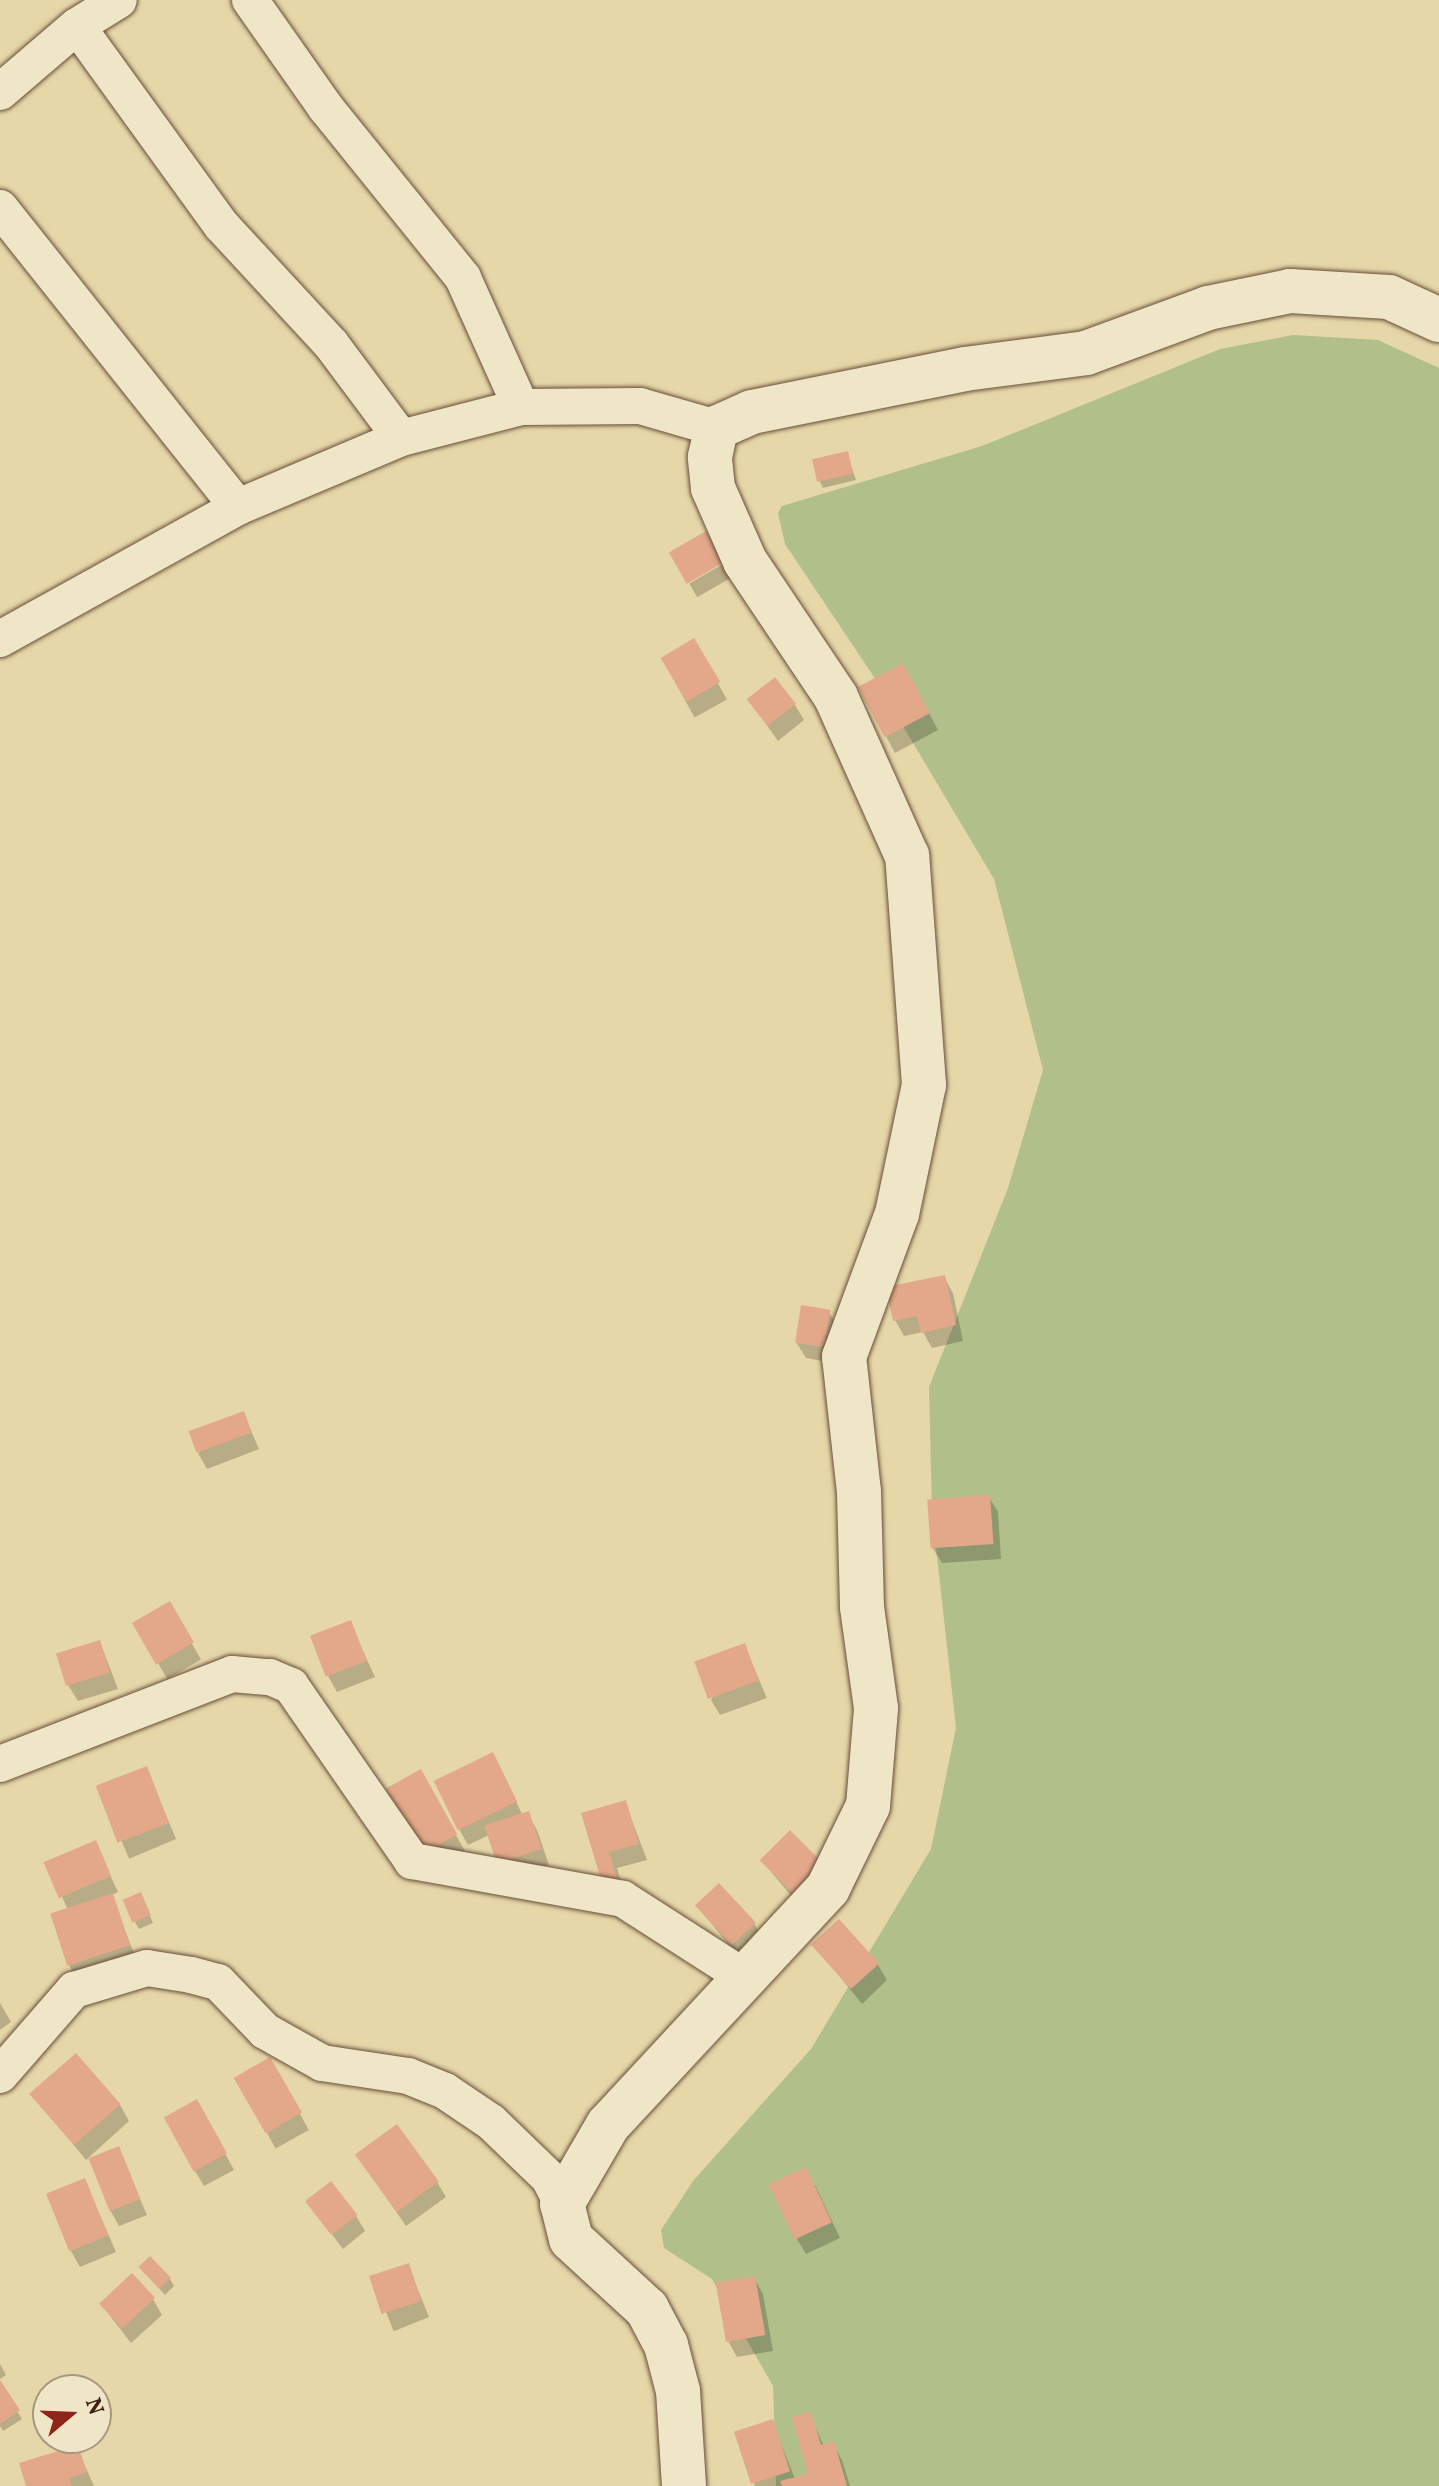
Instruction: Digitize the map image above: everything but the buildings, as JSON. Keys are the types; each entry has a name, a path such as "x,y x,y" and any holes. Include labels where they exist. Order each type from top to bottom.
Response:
{"street":[{"path":"0,92 77,26 119,0"},
{"path":"250,0 326,108 463,278 521,407"},
{"path":"77,26 222,226 331,344 401,438"},
{"path":"0,208 238,507"},
{"path":"0,639 238,507 401,438 521,407 640,406 716,428 752,412 965,369 1086,353 1208,308 1290,291 1389,297 1439,320"},
{"path":"562,2204 608,2125 828,1888 868,1806 876,1708 862,1607 859,1492 844,1357 897,1214 924,1085 907,856 836,697 745,561 713,488 710,457 716,428"},
{"path":"0,1764 232,1674 270,1677 291,1686 412,1861 623,1899 746,1978"},
{"path":"0,2075 74,1990 147,1968 218,1982 265,2031 322,2063 408,2076 445,2091 491,2122 549,2178 562,2204 571,2239 647,2309 666,2345 678,2391 684,2486"}],"green space":[{"path":"1293,335 1378,340 1439,368 1439,2486 776,2486 773,2386 712,2279 664,2248 661,2230 693,2181 811,2049 931,1849 956,1728 932,1511 929,1387 1008,1188 1043,1070 994,879 872,674 785,544 778,513 782,506 982,446 1220,349"}]}
